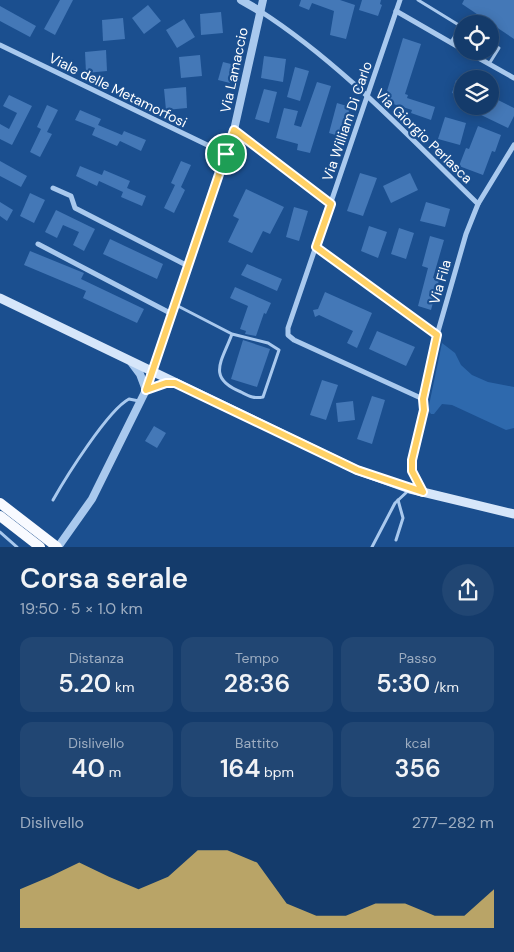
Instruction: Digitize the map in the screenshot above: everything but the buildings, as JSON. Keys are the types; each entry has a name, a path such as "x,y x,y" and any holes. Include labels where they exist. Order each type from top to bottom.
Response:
{"highway":[{"path":"0,503 57,547"},
{"path":"0,516 40,547"}],"main road":[{"path":"0,298 357,470 410,489 514,514"}],"street":[{"path":"241,0 260,12"},
{"name":"Via Lamaccio","path":"57,547 92,499 153,373 234,130 263,0"},
{"name":"Via William Di Carlo","path":"400,0 288,328 288,336 423,399"},
{"path":"396,11 454,45"},
{"name":"Via Giorgio Perlasca","path":"260,12 313,50 367,96 478,204"},
{"name":"Viale delle Metamorfosi","path":"0,45 226,154"},
{"path":"482,60 514,78"},
{"path":"234,130 331,204"},
{"name":"Via Fila","path":"423,492 412,471 412,460 424,410 423,399 437,335 466,234 478,204 514,145"},
{"path":"53,188 71,196 75,208 188,266"},
{"path":"38,244 172,314"},
{"path":"316,247 437,335"},
{"path":"131,362 140,374 146,390 166,383 175,383"}],"lane":[{"path":"418,0 454,21"},
{"path":"451,43 454,38"},
{"path":"489,64 492,60"},
{"path":"175,304 232,334 268,343 279,350 263,397 256,399 228,387 220,380 218,373 232,334"},
{"path":"53,500 70,470 114,412 129,399 141,401"},
{"path":"372,547 398,500 410,489"},
{"path":"396,540 402,518 398,500"},
{"path":"0,532 17,547"}],"shaded area":[{"path":"442,343 455,353 461,365 472,375 488,382 514,387 514,428 506,430 452,405 442,404 434,414 431,414 428,410"}],"route":[{"path":"234,130 331,204 316,247 437,335 423,399 424,410 412,460 412,471 423,492 357,470 273,432 175,383 166,383 146,390 226,154 234,130"}]}
